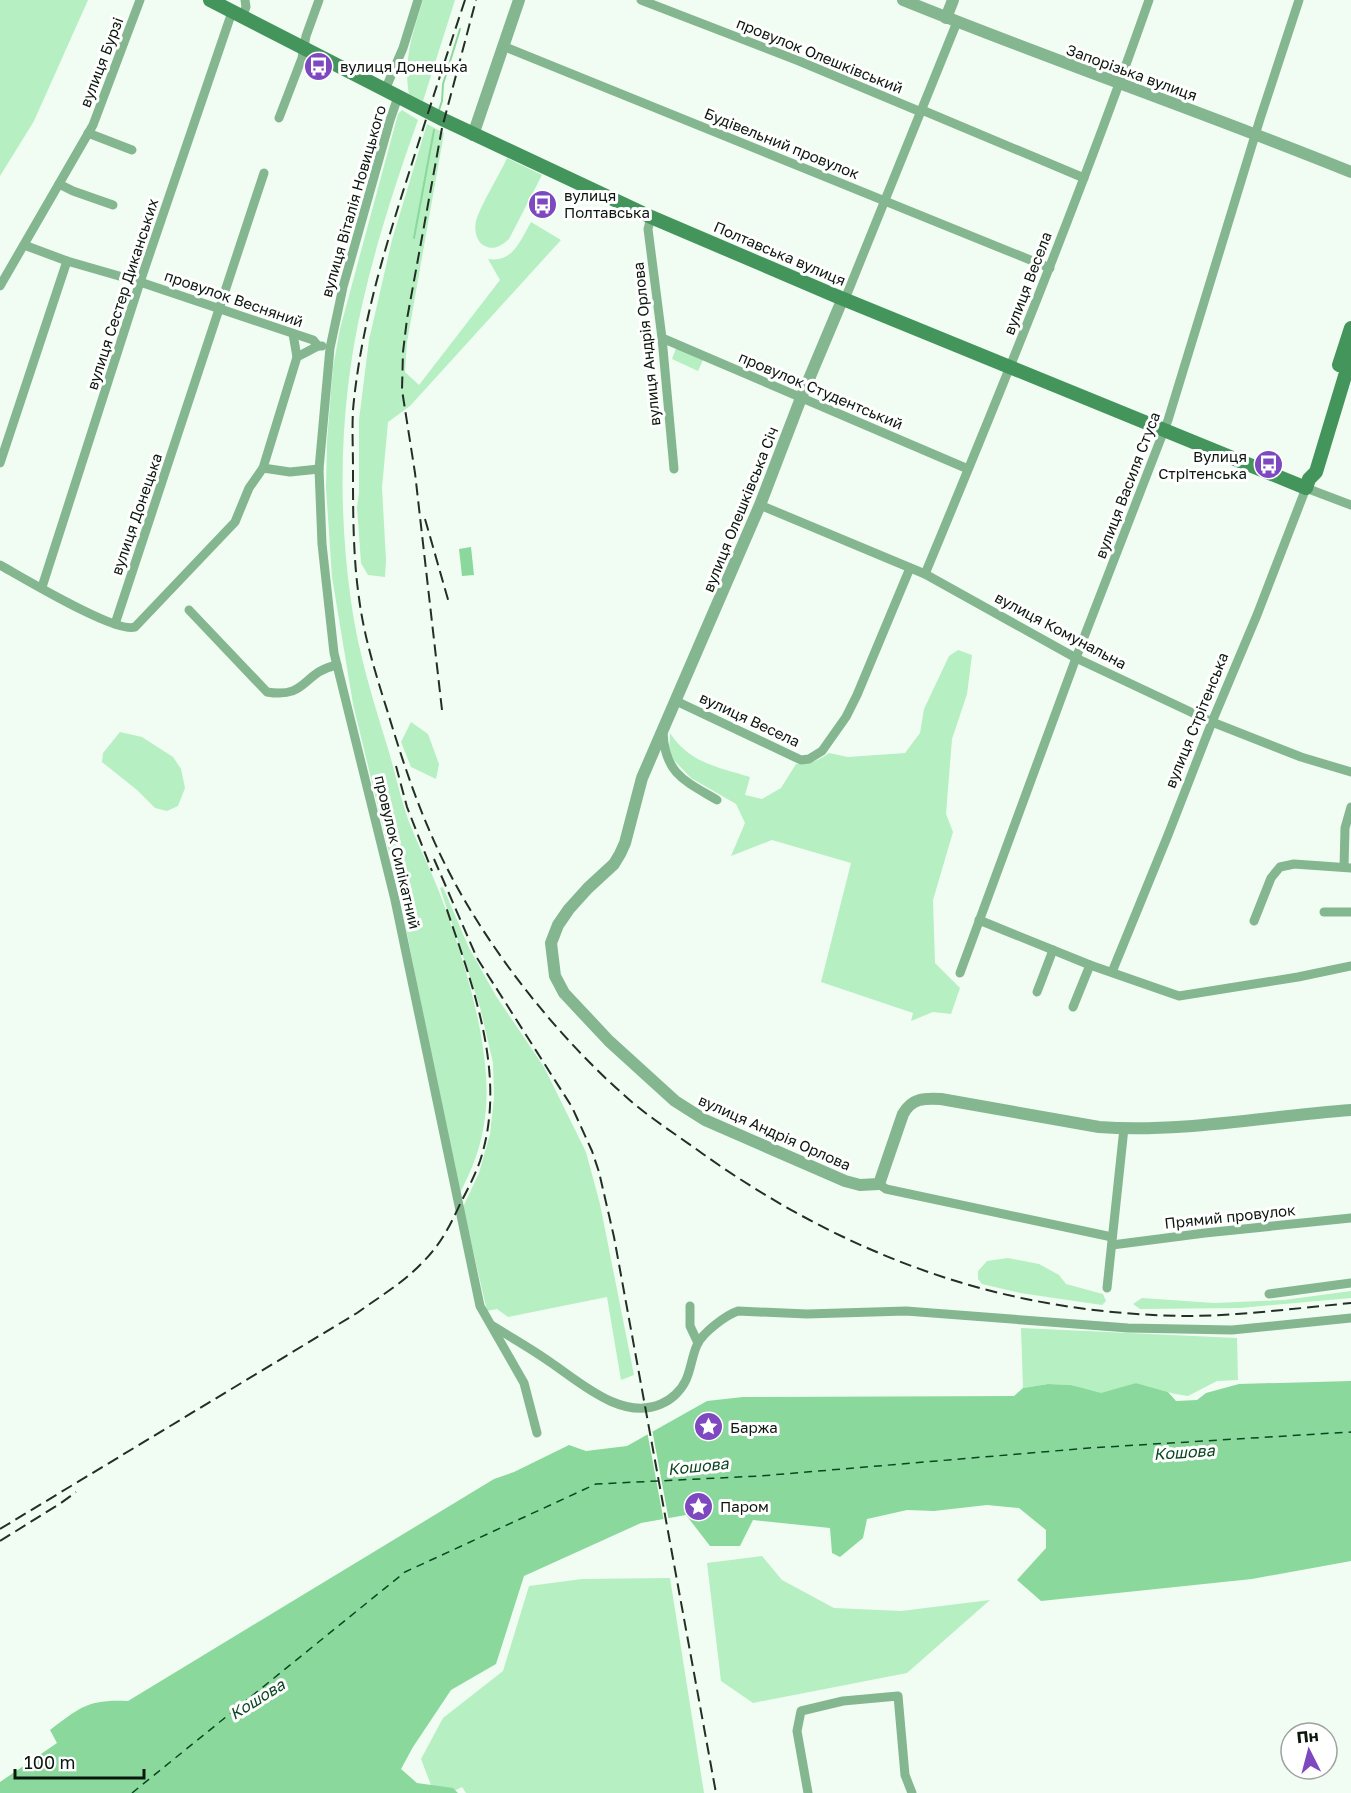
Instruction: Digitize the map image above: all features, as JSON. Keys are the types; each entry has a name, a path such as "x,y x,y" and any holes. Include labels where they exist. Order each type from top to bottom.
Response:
{"main road":[{"name":"Полтавська вулиця","path":"210,0 473,135 651,217 1164,431 1307,484"},
{"name":"вулиця Стрітенська","path":"1307,484 1307,467 1351,328"},
{"name":"вулиця Стрітенська","path":"1307,484 1316,472 1351,356"}],"street":[{"name":"вулиця Бурзі","path":"0,286 88,133 140,0"},
{"name":"вулиця Сестер Диканських","path":"42,587 140,282 237,14 246,7 245,0"},
{"path":"279,118 302,58 319,0"},
{"name":"вулиця Віталія Новицького","path":"385,90 403,48 418,0"},
{"path":"473,135 519,0"},
{"name":"провулок Олешківський","path":"641,0 1084,178"},
{"name":"Запорізька вулиця","path":"903,0 1120,84 1255,133 1351,172"},
{"name":"вулиця Олешківська Січ","path":"663,731 760,505 801,398 922,111 951,20 953,0"},
{"name":"вулиця Весела","path":"925,574 1050,267 1120,84 1149,0"},
{"name":"вулиця Василя Стуса","path":"960,973 1076,658 1164,431 1255,133 1299,0"},
{"name":"Будівельний провулок","path":"503,46 1050,267"},
{"name":"вулиця Віталія Новицького","path":"330,348 343,287 398,97"},
{"path":"88,133 132,150"},
{"name":"вулиця Донецька","path":"115,624 264,173"},
{"path":"59,184 113,205"},
{"name":"вулиця Андрія Орлова","path":"651,217 648,229 662,338 674,469"},
{"name":"провулок Весняний","path":"24,245 67,261 140,282 313,339 318,345 330,348"},
{"path":"0,463 67,261"},
{"path":"0,565 104,622 128,629 135,627 235,522 249,488 263,468 297,357 293,334"},
{"name":"провулок Студентський","path":"662,338 968,469"},
{"path":"297,357 318,345"},
{"name":"провулок Силікатний","path":"330,348 319,469 322,544 337,665 395,900 480,1306 524,1383 537,1432"},
{"path":"263,468 290,472 319,469"},
{"name":"Полтавська вулиця","path":"1307,484 1351,505"},
{"name":"вулиця Стрітенська","path":"1112,972 1257,615 1307,484"},
{"name":"вулиця Комунальна","path":"760,505 925,574 1076,658 1212,722 1301,757 1351,772"},
{"name":"вулиця Весела","path":"676,701 801,760 817,756 846,717 857,695 910,568"},
{"path":"189,609 267,693 292,693 321,669 337,665"},
{"path":"663,731 667,760 687,782 717,800"},
{"name":"вулиця Андрія Орлова","path":"663,731 642,778 620,854 614,864 569,909 558,925 551,944 555,976 564,993 609,1041 675,1101 705,1120 845,1181 866,1186 879,1184"},
{"path":"1254,921 1271,878 1280,867 1294,864 1347,868 1345,828 1351,807"},
{"path":"1324,912 1351,912"},
{"path":"979,920 1090,965 1182,996 1351,966"},
{"path":"1037,992 1053,950"},
{"path":"1073,1007 1090,965"},
{"path":"879,1184 907,1106 914,1101 926,1098 1125,1128 1233,1122 1351,1110"},
{"path":"1107,1288 1125,1128"},
{"name":"Прямий провулок","path":"879,1184 886,1189 1112,1241 1351,1218"},
{"path":"1269,1294 1351,1283"},
{"path":"690,1306 690,1326 698,1343"},
{"path":"491,1324 598,1394 639,1409 651,1408 667,1401 679,1391 686,1380 698,1343 722,1319 738,1311 807,1314 906,1311 1128,1328 1232,1330 1351,1318"},
{"path":"807,1793 797,1731 801,1711 843,1701 898,1696 905,1774 912,1793"}],"shaded area":[{"path":"0,0 88,0 34,121 0,176"},
{"path":"423,0 455,0 423,101 409,94 407,69 410,46"},
{"path":"402,110 418,120 381,232 355,338 345,413 344,526 351,601 367,678 406,814 438,889 457,942 480,1032 487,1091 485,1117 476,1157 459,1195 400,898 353,704 332,577 326,488 333,367 340,329 398,114"},
{"path":"427,124 444,133 407,342 405,372 419,385 500,280 488,259 504,258 510,254 531,222 561,240 410,406 388,422 382,488 385,577 368,575 361,563 357,507 359,420 369,340 392,240"},
{"path":"507,158 542,175 509,239 498,247 492,248 482,244 478,238 476,221"},
{"path":"676,348 703,360 698,371 672,359"},
{"path":"958,650 972,655 967,694 952,739 946,814 953,832 933,900 935,963 960,988 951,1014 933,1012 911,1021 913,1013 821,982 851,863 772,840 731,856 745,823 736,804 691,778 669,755 670,733 686,751 695,757 716,767 750,777 745,795 762,799 781,788 796,764 814,762 829,753 848,757 905,753 920,733 924,709 949,656"},
{"path":"411,722 428,734 439,764 436,779 411,767 401,742"},
{"path":"120,732 142,737 173,757 181,769 185,788 178,806 167,811 155,808 102,762 103,753"},
{"path":"443,887 469,948 496,996 544,1067 586,1152 600,1204 634,1375 621,1380 607,1297 508,1317 497,1309 487,1311 463,1207 479,1173 490,1134 494,1098 493,1063 480,1007 440,888"},
{"path":"1008,1258 1039,1264 1059,1275 1066,1284 1103,1294 1106,1301 1102,1305 1020,1293 982,1284 978,1279 978,1271 987,1261"},
{"path":"1351,1291 1351,1298 1240,1308 1140,1309 1133,1304 1142,1298 1214,1303 1284,1300"},
{"path":"1021,1328 1237,1338 1238,1380 1217,1381 1188,1396 1136,1383 1101,1394 1071,1385 1048,1384 1023,1388"},
{"path":"762,1556 782,1580 834,1608 901,1611 990,1600 907,1673 753,1703 721,1681 707,1563"},
{"path":"670,1578 704,1793 466,1793 462,1787 450,1793 434,1793 421,1759 443,1718 503,1671 529,1586 582,1579"}],"water":[{"path":"471,547 474,575 462,576 459,549"},
{"name":"Кошова","path":"1351,1381 1351,1561 1252,1579 1041,1601 1017,1580 1046,1548 1046,1530 1019,1508 987,1505 934,1511 907,1510 867,1519 863,1538 840,1557 832,1553 830,1528 753,1520 740,1546 710,1546 686,1515 641,1523 524,1576 496,1664 451,1690 401,1769 417,1783 453,1788 458,1793 0,1793 0,1782 57,1743 50,1730 69,1715 94,1703 128,1701 494,1479 514,1472 569,1445 586,1451 627,1446 707,1401 743,1397 1014,1396 1023,1388 1048,1384 1071,1385 1101,1393 1136,1383 1168,1392 1176,1401 1197,1400 1206,1393 1239,1384"}],"pier":[{"path":"652,1429 669,1521 664,1522 647,1431"}],"waterway":[{"path":"439,110 443,84 460,29"},
{"path":"414,238 434,130"}],"ferry route":[{"path":"132,1793 405,1572 596,1484 760,1476 1089,1448 1351,1432"}],"railway":[{"path":"465,0 398,207 367,322 353,410 353,518 357,582 364,627 394,733 414,793 448,870 504,961 549,1019 574,1046 633,1103 663,1126 778,1202 817,1224 898,1261 983,1289 1026,1299 1130,1314 1193,1316 1253,1313 1351,1303"},
{"path":"442,710 415,473 402,390 403,352 442,128 476,0"},
{"path":"425,519 449,603"},
{"path":"396,766 407,807 432,871"},
{"path":"434,859 477,958 572,1107 599,1172 614,1237 716,1793"},
{"path":"0,1529 357,1313 407,1277 440,1242 480,1161 488,1129 490,1097 489,1064 484,1032 467,968 446,907"},
{"path":"0,1541 76,1492"}],"place":[{"name":"вулиця Донецька","path":"319,66"},
{"name":"вулиця Полтавська","path":"543,204"},
{"name":"Вулиця Стрітенська","path":"1268,465"},
{"name":"Баржа","path":"709,1427"},
{"name":"Паром","path":"699,1506"}]}
